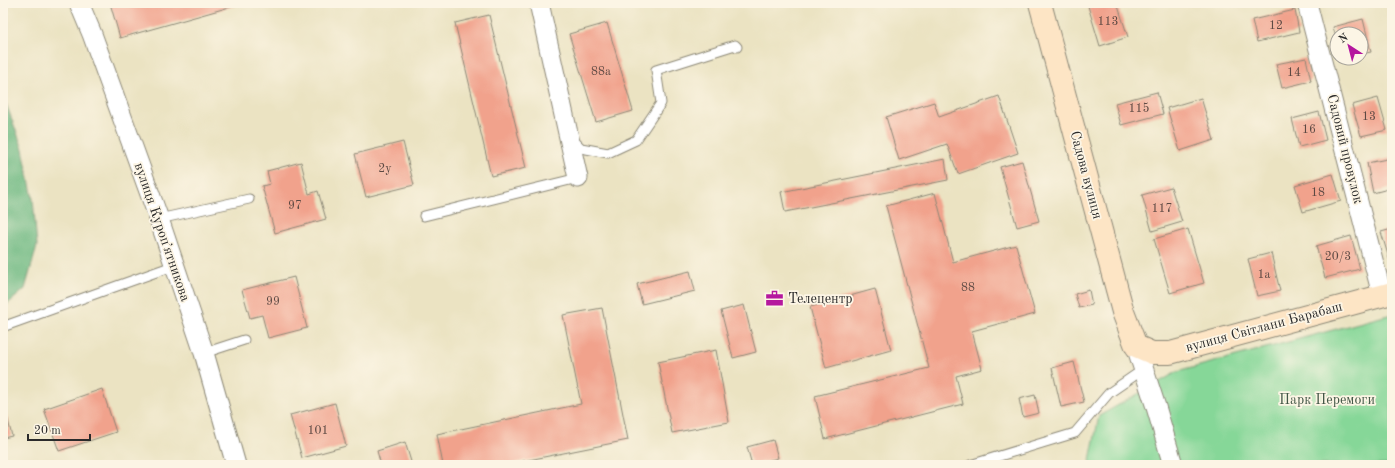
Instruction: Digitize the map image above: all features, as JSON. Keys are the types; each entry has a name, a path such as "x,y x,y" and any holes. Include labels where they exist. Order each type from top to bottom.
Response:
{"street":[{"name":"вулиця Куропʼятникова","path":"78,3 92,34 159,219 173,266 204,353 236,465"},
{"path":"539,3 578,178"},
{"name":"Садова вулиця","path":"1040,3 1123,312 1136,346"},
{"name":"Садовий провулок","path":"1307,3 1387,294"},
{"name":"вулиця Світлани Барабаш","path":"1136,346 1152,353 1170,353 1387,294"},
{"path":"1136,346 1173,465"}],"lane":[{"path":"570,137 581,148 608,153 636,140 661,103 656,70 735,45 737,48"},
{"path":"424,216 578,178"},
{"path":"159,219 249,199"},
{"path":"5,326 173,266"},
{"path":"204,353 244,340"},
{"path":"970,465 1075,433 1109,393 1144,369"}],"green space":[{"path":"3,96 23,149 33,199 37,246 25,289 3,308"},
{"name":"Парк Перемоги","path":"1392,314 1392,465 1092,465 1090,460 1099,416 1177,372"}],"building":[{"path":"110,3 244,3 120,38"},
{"path":"1099,3 1117,3 1128,37 1100,46 1088,6"},
{"path":"1295,10 1299,32 1257,42 1252,20"},
{"path":"489,15 526,168 491,176 455,23"},
{"path":"1363,19 1365,26 1337,26"},
{"path":"607,23 633,111 596,122 569,34"},
{"path":"1306,58 1311,81 1282,88 1276,64"},
{"path":"1157,92 1163,114 1121,125 1115,103"},
{"path":"999,96 1018,153 958,174 947,144 899,160 886,117 934,102 939,117"},
{"path":"1201,98 1214,140 1180,151 1167,108"},
{"path":"1378,98 1387,130 1361,136 1352,105"},
{"path":"1319,112 1326,140 1299,147 1292,119"},
{"path":"403,142 414,185 366,197 355,154"},
{"path":"1392,158 1392,188 1373,193 1367,163"},
{"path":"945,159 948,180 785,212 781,192"},
{"path":"1022,161 1039,221 1017,227 1000,167"},
{"path":"301,162 309,194 318,191 326,219 275,233 262,186 270,184 267,171"},
{"path":"1333,174 1341,201 1303,212 1295,185"},
{"path":"1171,187 1182,222 1152,231 1142,195"},
{"path":"935,193 953,262 1016,245 1035,314 972,331 982,369 956,376 963,404 825,439 815,396 929,368 886,206"},
{"path":"1188,229 1204,283 1170,293 1154,239"},
{"path":"1392,229 1392,268 1381,232"},
{"path":"1351,236 1360,269 1325,278 1316,246"},
{"path":"1271,253 1280,291 1257,296 1248,259"},
{"path":"690,271 695,291 642,304 637,284"},
{"path":"294,277 307,328 268,338 262,315 250,318 242,290"},
{"path":"875,289 891,350 826,368 810,307"},
{"path":"1089,290 1092,305 1079,308 1075,294"},
{"path":"744,305 756,352 733,358 721,311"},
{"path":"602,308 628,440 504,465 443,465 437,434 581,404 563,315"},
{"path":"716,350 729,422 672,433 658,362"},
{"path":"1074,362 1084,402 1061,407 1052,368"},
{"path":"102,389 116,432 59,451 44,409"},
{"path":"1035,395 1039,413 1023,417 1019,399"},
{"path":"3,401 12,436 3,438"},
{"path":"335,403 346,446 302,458 290,415"},
{"path":"773,440 778,458 752,465 747,447"},
{"path":"405,442 412,465 381,465 377,451"}],"place":[{"name":"Телецентр","path":"775,299"}]}
